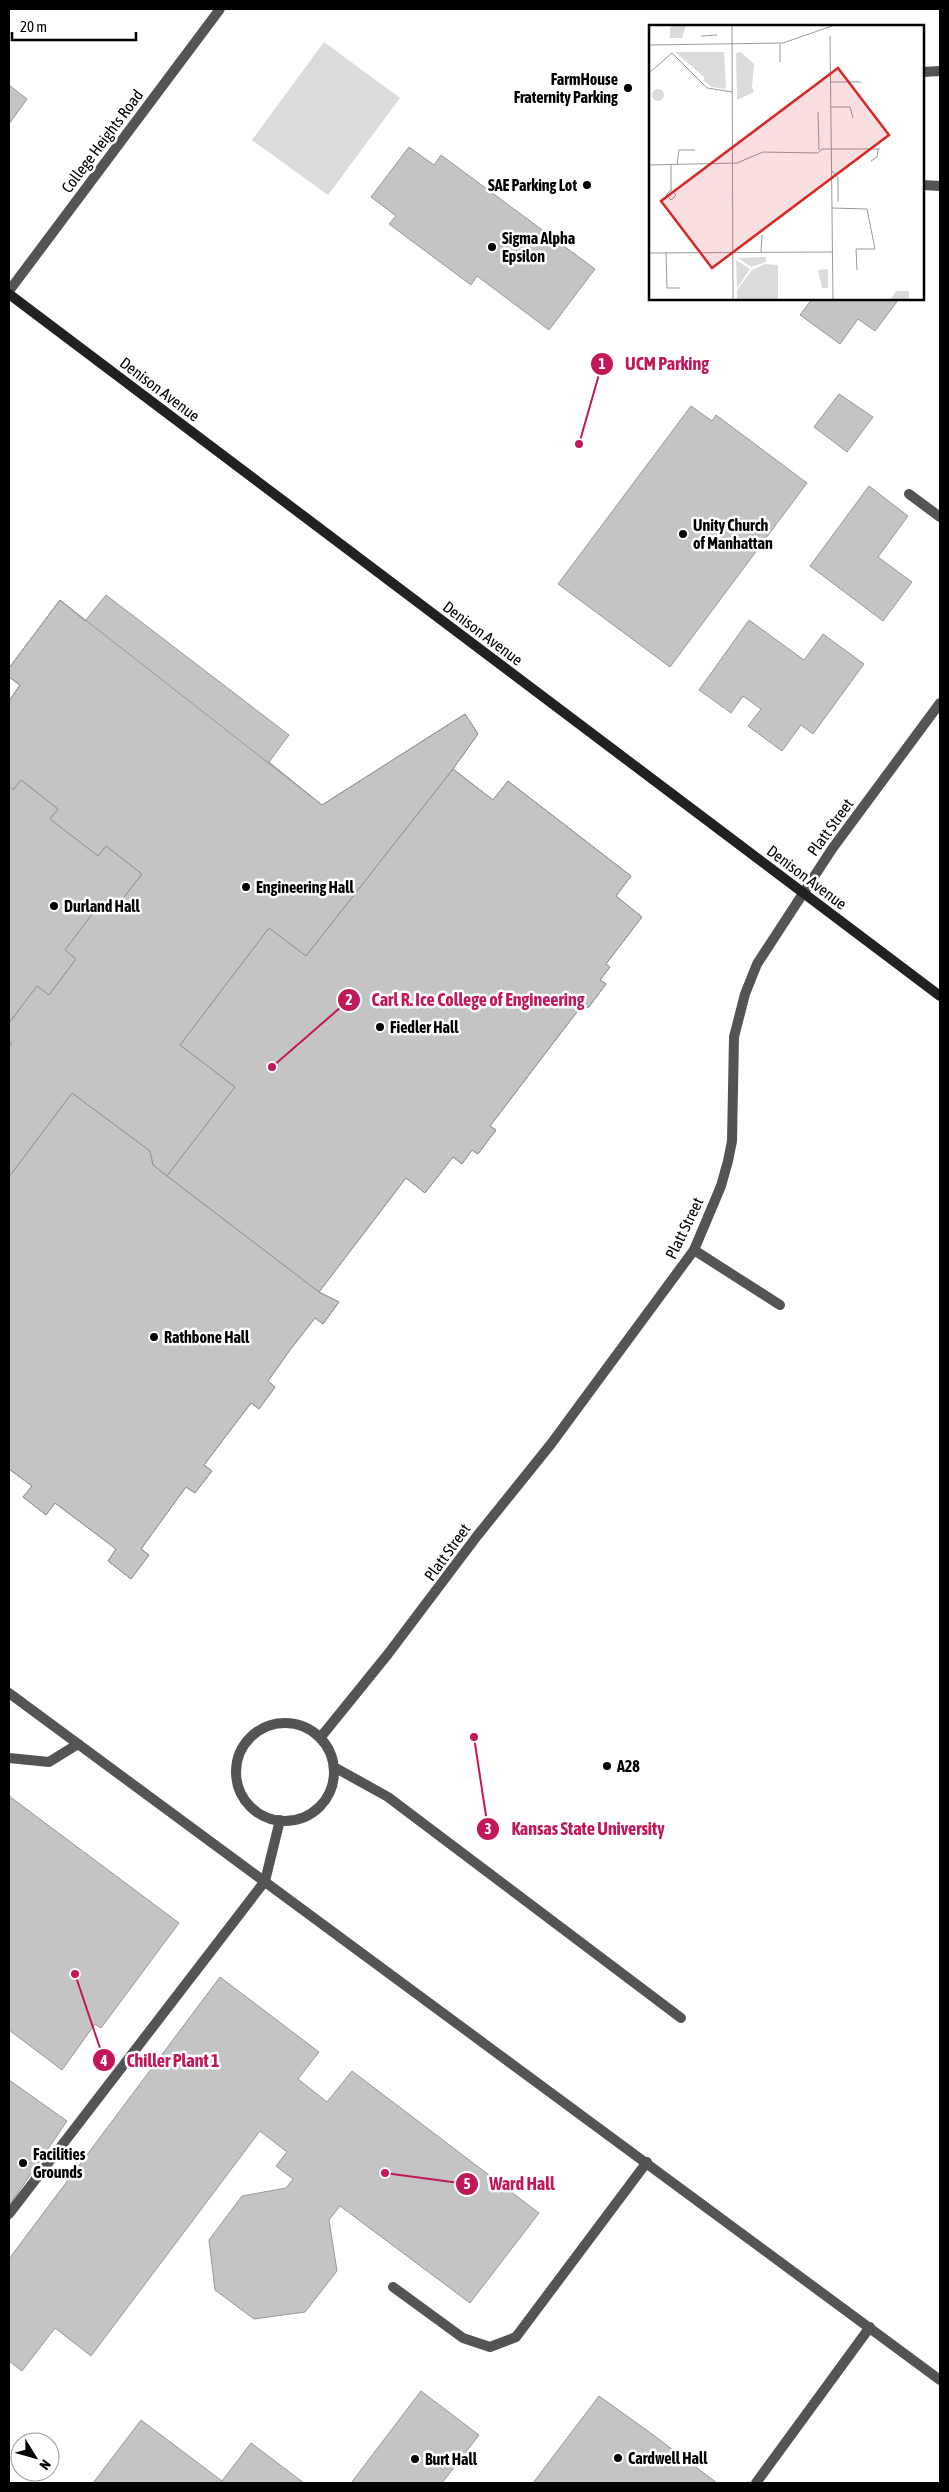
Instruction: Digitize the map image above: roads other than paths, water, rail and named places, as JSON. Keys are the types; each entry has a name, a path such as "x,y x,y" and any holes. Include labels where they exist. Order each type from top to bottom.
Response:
{"street":[{"name":"College Heights Road","path":"9,293 220,9"},
{"path":"924,72 940,72"},
{"path":"924,186 940,186"},
{"name":"Denison Avenue","path":"9,293 940,996"},
{"path":"908,494 940,517"},
{"name":"Platt Street","path":"320,1738 388,1654 476,1536 552,1444 694,1250 721,1186 728,1161 732,1141 734,1037 745,994 757,964 832,849 940,704"},
{"path":"694,1250 780,1305"},
{"path":"9,1693 940,2380"},
{"path":"291,1723 307,1728 320,1738 330,1751 334,1767 333,1783 326,1798 316,1810 302,1818 280,1820 256,1812 245,1800 238,1786 236,1770 239,1754 247,1740 259,1730 275,1724 291,1723"},
{"path":"9,1758 49,1762 78,1744"},
{"path":"334,1767 388,1797 681,2018"},
{"path":"9,2214 264,1881 280,1820"},
{"path":"392,2288 463,2338 490,2347 516,2337 647,2162"},
{"path":"756,2483 870,2327"}],"place":[{"name":"FarmHouse Fraternity Parking","path":"628,88"},
{"name":"SAE Parking Lot","path":"587,185"},
{"name":"Sigma Alpha Epsilon","path":"492,247"},
{"name":"UCM Parking","path":"579,444"},
{"name":"Unity Church of Manhattan","path":"683,534"},
{"name":"Engineering Hall","path":"246,887"},
{"name":"Durland Hall","path":"54,906"},
{"name":"Fiedler Hall","path":"380,1027"},
{"name":"Carl R. Ice College of Engineering","path":"272,1067"},
{"name":"Rathbone Hall","path":"154,1337"},
{"name":"Kansas State University","path":"474,1737"},
{"name":"A28","path":"607,1766"},
{"name":"Chiller Plant 1","path":"75,1974"},
{"name":"Facilities Grounds","path":"23,2163"},
{"name":"Ward Hall","path":"385,2173"},
{"name":"Cardwell Hall","path":"618,2458"},
{"name":"Burt Hall","path":"415,2459"}]}
